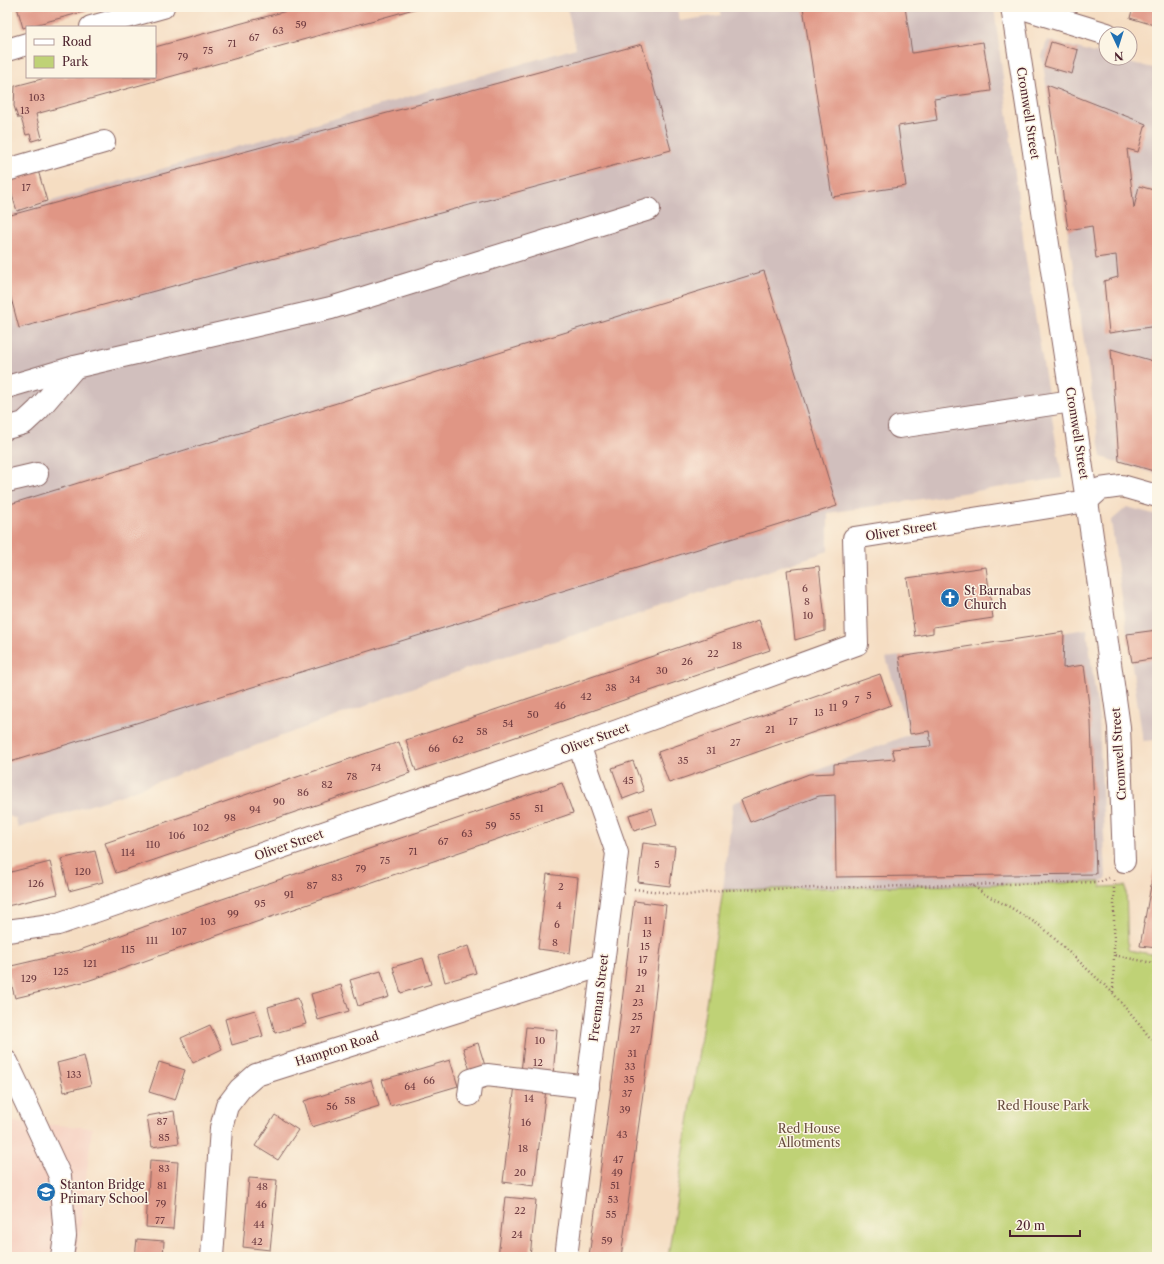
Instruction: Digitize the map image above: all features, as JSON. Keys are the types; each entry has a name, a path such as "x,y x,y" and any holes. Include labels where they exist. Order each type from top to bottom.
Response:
{"street":[{"path":"95,26 164,7"},
{"name":"Cromwell Street","path":"1012,7 1072,401 1119,727 1124,861"},
{"path":"1019,7 1098,31"},
{"path":"7,50 26,44"},
{"path":"7,170 104,142"},
{"path":"7,387 75,367 331,308 649,209"},
{"path":"7,428 24,423 38,410 75,367"},
{"path":"899,427 1072,401"},
{"path":"7,481 38,474"},
{"path":"1087,502 1100,489 1122,486 1157,496"},
{"name":"Oliver Street","path":"7,931 58,924 579,745 857,644 854,538 1087,502"},
{"name":"Freeman Street","path":"566,1257 617,853 579,745"},
{"name":"Hampton Road","path":"212,1257 221,1128 227,1106 240,1089 256,1075 603,965"},
{"path":"7,1062 60,1176 65,1236 62,1257"},
{"path":"469,1096 471,1080 486,1075 588,1087"}],"path":[{"path":"613,886 688,895 722,890 1100,882 1114,876 1113,993"},
{"path":"971,884 984,894 1042,927 1113,993 1157,1046"},
{"path":"1114,955 1157,964"}],"shaded area":[{"path":"567,7 677,7 680,21 721,15 721,7 994,7 1026,260 1062,478 828,513 828,551 600,627 434,680 119,796 18,828 16,819 7,815 7,214 576,48"},
{"path":"1047,40 1098,54 1098,66 1138,66 1138,64 1157,69 1157,474 1101,457 1042,57"},
{"path":"1127,507 1157,515 1157,740 1143,741 1111,521"},
{"path":"1087,629 1099,721 1106,880 1100,882 723,890 733,803 910,734 886,658"},
{"name":"Stanton Bridge Primary School","path":"7,1121 92,1128 77,1257 7,1257"}],"green space":[{"path":"1100,882 1101,887 1126,886 1128,950 1157,955 1157,1257 668,1257 723,890"}],"building":[{"path":"17,7 98,7 26,26 23,28"},
{"path":"301,7 421,7 36,114 42,138 32,141 30,134 26,135 21,118 18,118 14,106 15,86 45,78 156,78 156,47"},
{"path":"803,7 905,7 912,53 983,42 991,91 934,99 937,120 898,126 906,186 832,197"},
{"path":"1133,7 1157,7 1157,26 1130,18"},
{"path":"1051,42 1078,50 1072,74 1044,66"},
{"path":"642,44 671,150 19,328 7,283 7,216"},
{"path":"1047,85 1146,124 1138,152 1127,149 1134,208 1139,186 1157,191 1157,326 1109,333 1104,281 1118,277 1116,255 1096,258 1092,226 1068,230"},
{"path":"37,167 47,201 17,211 7,179"},
{"path":"764,271 837,506 7,763 7,505"},
{"path":"1111,349 1153,361 1157,349 1157,472 1119,461"},
{"path":"819,566 825,631 795,640 787,570"},
{"name":"St Barnabas Church","path":"986,567 993,618 933,627 933,633 915,636 907,578"},
{"path":"759,620 770,650 416,771 406,740"},
{"path":"1157,630 1157,658 1132,662 1127,634"},
{"path":"1064,632 1063,668 1084,665 1091,722 1096,874 836,877 835,795 819,796 750,822 741,800 809,774 834,773 834,764 895,759 892,749 931,746 929,731 910,734 899,657"},
{"path":"880,674 891,705 669,783 658,752"},
{"path":"399,742 410,773 116,873 105,843"},
{"path":"633,761 644,791 623,799 612,768"},
{"path":"562,783 573,813 87,981 15,998 7,967 80,950 196,908"},
{"path":"652,808 657,824 634,831 629,815"},
{"path":"643,843 675,847 670,886 638,882"},
{"path":"95,851 103,882 69,891 61,859"},
{"path":"1157,858 1157,948 1140,946"},
{"path":"50,862 58,894 7,906 7,873"},
{"path":"547,874 578,878 570,953 538,949"},
{"path":"634,901 666,905 649,1048 621,1257 589,1257 617,1044"},
{"path":"468,946 476,973 445,982 438,956"},
{"path":"423,958 431,984 401,993 393,967"},
{"path":"381,971 389,997 358,1006 350,980"},
{"path":"341,985 349,1011 318,1020 311,994"},
{"path":"298,998 306,1024 275,1033 268,1007"},
{"path":"255,1010 263,1036 232,1045 225,1019"},
{"path":"210,1025 222,1049 193,1063 181,1038"},
{"path":"526,1027 557,1030 553,1075 521,1072"},
{"path":"478,1043 486,1069 471,1074 463,1048"},
{"path":"84,1056 91,1085 64,1092 57,1063"},
{"path":"450,1060 458,1086 390,1106 382,1080"},
{"path":"159,1062 185,1070 175,1100 149,1092"},
{"path":"371,1080 379,1106 312,1127 304,1101"},
{"path":"515,1085 546,1089 534,1186 503,1182"},
{"path":"174,1111 179,1143 152,1147 147,1116"},
{"path":"275,1115 298,1130 278,1160 255,1146"},
{"path":"150,1160 178,1162 173,1229 146,1227"},
{"path":"249,1178 277,1180 270,1250 243,1247"},
{"path":"505,1197 536,1200 530,1257 498,1257"},
{"path":"137,1239 164,1241 163,1257 135,1257"}],"place":[{"name":"St Barnabas Church","path":"950,598"},
{"name":"Stanton Bridge Primary School","path":"46,1192"}],"park label":[{"name":"Red House Park","path":"1043,1106"},
{"name":"Red House Allotments","path":"809,1136"}]}
